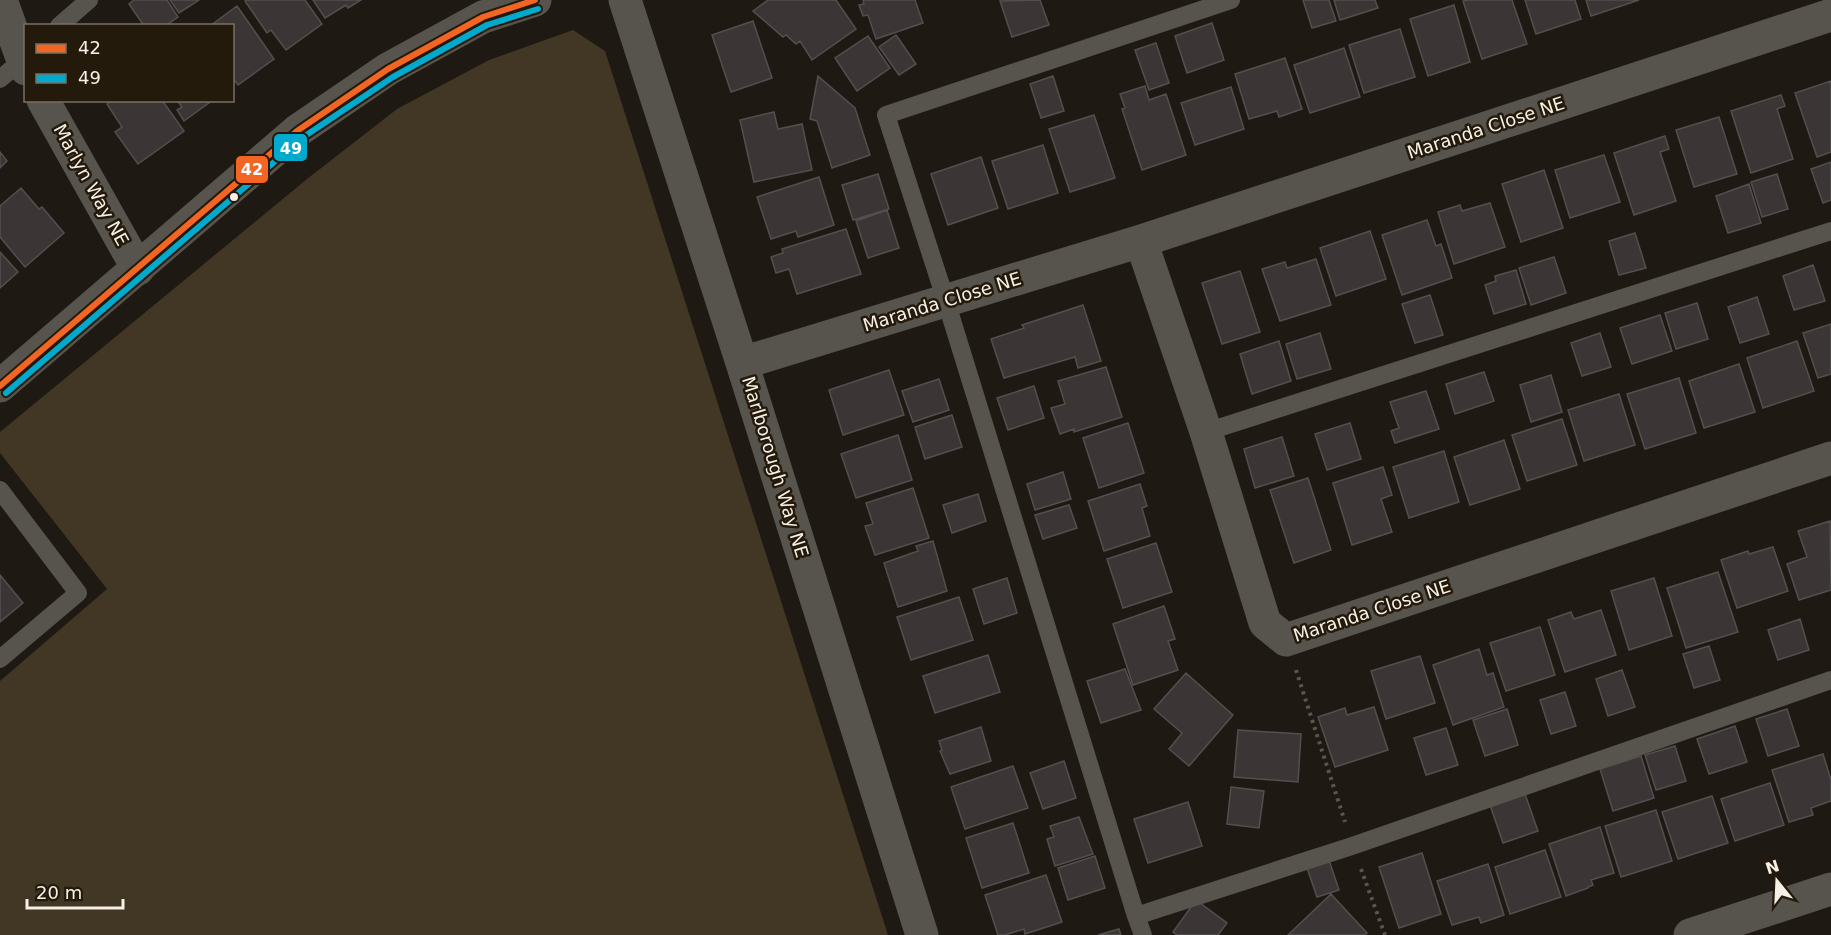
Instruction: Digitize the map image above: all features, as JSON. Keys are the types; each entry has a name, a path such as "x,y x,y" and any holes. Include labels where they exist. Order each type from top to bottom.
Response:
{"street":[{"path":"1,0 18,67"},
{"path":"0,386 297,131 388,69 483,17 535,0"},
{"name":"Marlborough Way NE","path":"625,0 922,935"},
{"name":"Maranda Close NE","path":"742,363 1141,241 1831,15"},
{"name":"Marlyn Way NE","path":"44,102 138,269"},
{"name":"Maranda Close NE","path":"1141,241 1206,432 1264,623 1286,640 1831,458"},
{"path":"1690,935 1831,890"}],"lane":[{"path":"61,24 89,0"},
{"path":"1143,935 886,115 1231,0"},
{"path":"1206,432 1831,231"},
{"path":"0,490 78,593 0,659"},
{"path":"1137,916 1352,846 1831,680"}],"path":[{"path":"1286,640 1352,846 1385,935"}],"shaded area":[{"path":"573,30 605,51 888,935 0,935 0,681 107,589 0,453 0,432 307,179 397,109 489,60"}],"building":[{"path":"134,0 167,0 178,17 168,24 143,24 129,4"},
{"path":"170,0 199,0 179,13"},
{"path":"246,0 305,0 322,24 286,50 271,30 267,33"},
{"path":"313,0 361,0 348,8 346,5 325,18"},
{"path":"768,0 836,0 856,29 812,60 800,41 796,44 786,35 783,37 753,11"},
{"path":"863,0 915,0 923,23 876,39 868,15 863,16 859,5 864,4"},
{"path":"1040,0 1049,25 1012,37 1000,1"},
{"path":"1303,0 1329,0 1336,21 1312,28"},
{"path":"1334,0 1375,0 1378,8 1340,20"},
{"path":"1512,0 1527,44 1482,59 1463,1"},
{"path":"1525,0 1575,0 1581,19 1536,34"},
{"path":"1586,0 1639,0 1591,16"},
{"path":"1454,5 1470,62 1428,76 1410,19"},
{"path":"237,6 274,59 238,85 234,80 234,24 213,24"},
{"path":"753,21 772,78 731,92 712,35"},
{"path":"1212,23 1224,60 1187,73 1175,36"},
{"path":"1400,29 1415,77 1364,93 1349,45"},
{"path":"896,35 916,64 899,75 879,47"},
{"path":"868,36 890,68 857,91 835,58"},
{"path":"1156,43 1169,83 1149,90 1135,50"},
{"path":"1344,48 1360,97 1310,113 1294,65"},
{"path":"1285,58 1302,109 1279,117 1277,111 1249,119 1235,74"},
{"path":"818,76 855,108 870,155 832,168 817,121 810,119"},
{"path":"1053,76 1064,111 1041,118 1030,84"},
{"path":"1831,81 1831,152 1817,157 1795,93"},
{"path":"1145,86 1149,100 1166,94 1186,155 1142,170 1122,109 1125,108 1120,94"},
{"path":"1231,87 1244,129 1195,145 1181,103"},
{"path":"1781,95 1785,106 1777,109 1793,159 1751,173 1731,111"},
{"path":"110,102 163,102 184,131 138,164 115,132 122,127 107,104"},
{"path":"178,102 210,102 184,121 177,110 182,107"},
{"path":"774,112 778,129 802,124 812,170 754,182 740,120"},
{"path":"1094,115 1115,178 1070,192 1049,129"},
{"path":"1719,117 1737,174 1694,187 1676,130"},
{"path":"1665,136 1669,149 1660,152 1676,201 1634,215 1614,153"},
{"path":"1043,145 1058,193 1008,209 992,161"},
{"path":"0,152 7,161 0,168"},
{"path":"1604,155 1620,202 1570,218 1555,170"},
{"path":"981,157 998,208 948,225 931,174"},
{"path":"1831,162 1831,200 1823,203 1811,169"},
{"path":"1544,170 1563,228 1521,242 1502,184"},
{"path":"878,174 889,209 853,220 842,185"},
{"path":"1777,174 1788,209 1762,217 1751,182"},
{"path":"819,177 834,225 798,237 796,231 771,239 757,197"},
{"path":"1749,184 1761,223 1728,233 1716,196"},
{"path":"21,188 39,209 42,207 64,233 25,267 0,237 0,206"},
{"path":"1490,203 1505,247 1454,264 1438,212 1460,205 1462,211"},
{"path":"887,210 899,248 868,258 856,221"},
{"path":"1427,220 1436,246 1441,244 1452,278 1402,295 1382,235"},
{"path":"846,229 861,274 797,294 789,269 776,273 771,257 783,253 782,249"},
{"path":"1370,231 1386,279 1336,296 1320,248"},
{"path":"1635,233 1646,268 1619,275 1609,241"},
{"path":"0,252 18,272 0,288"},
{"path":"1554,257 1566,293 1531,305 1519,268"},
{"path":"1316,259 1331,305 1280,321 1262,269 1285,262 1287,268"},
{"path":"1813,265 1825,301 1794,310 1783,276"},
{"path":"1516,270 1526,304 1494,314 1485,285 1496,281 1495,276"},
{"path":"1240,271 1260,332 1222,344 1202,283"},
{"path":"1430,295 1443,335 1415,343 1402,304"},
{"path":"1757,297 1769,334 1740,343 1728,307"},
{"path":"1697,303 1708,339 1676,349 1665,313"},
{"path":"1083,305 1101,361 1078,368 1075,357 1004,378 991,339 1024,328 1022,325"},
{"path":"1660,315 1672,351 1632,364 1620,328"},
{"path":"1831,324 1831,374 1818,378 1803,333"},
{"path":"1320,333 1331,369 1297,379 1286,344"},
{"path":"1600,333 1611,367 1582,376 1571,343"},
{"path":"1279,341 1291,381 1252,394 1240,354"},
{"path":"1797,341 1814,391 1763,408 1747,358"},
{"path":"1739,364 1755,412 1704,428 1689,381"},
{"path":"1106,367 1122,417 1060,434 1051,408 1065,404 1058,381"},
{"path":"889,370 904,415 843,435 829,390"},
{"path":"1484,372 1494,401 1455,414 1446,384"},
{"path":"1551,375 1562,412 1531,422 1520,385"},
{"path":"1679,378 1696,433 1645,449 1627,394"},
{"path":"939,379 949,410 913,422 902,391"},
{"path":"1034,386 1044,418 1008,430 997,398"},
{"path":"1426,391 1439,429 1395,443 1391,431 1399,428 1390,402"},
{"path":"1619,394 1635,445 1584,461 1568,410"},
{"path":"952,415 962,447 925,459 915,427"},
{"path":"1562,419 1577,465 1527,481 1512,435"},
{"path":"1128,423 1144,473 1099,488 1083,438"},
{"path":"1350,423 1361,459 1327,470 1315,434"},
{"path":"898,435 912,480 856,498 841,454"},
{"path":"1282,437 1294,476 1255,488 1244,449"},
{"path":"1504,440 1520,489 1470,505 1454,457"},
{"path":"1444,451 1459,502 1409,518 1393,467"},
{"path":"1383,467 1392,495 1381,499 1392,532 1352,545 1333,483"},
{"path":"1063,472 1071,499 1035,510 1027,484"},
{"path":"1308,478 1331,550 1294,563 1270,490"},
{"path":"1140,484 1147,506 1142,508 1150,536 1104,551 1088,501"},
{"path":"913,488 929,538 875,555 865,526 873,524 866,503"},
{"path":"978,494 986,521 952,533 943,505"},
{"path":"1069,505 1077,528 1043,539 1035,515"},
{"path":"1830,521 1831,590 1799,600 1787,564 1807,557 1798,531"},
{"path":"933,541 947,591 898,607 884,563 918,551 916,546"},
{"path":"1156,543 1172,592 1123,608 1107,559"},
{"path":"1773,547 1788,591 1737,608 1721,560 1748,551 1749,554"},
{"path":"1718,572 1738,632 1686,648 1667,588"},
{"path":"0,575 23,603 0,622"},
{"path":"1007,578 1017,613 984,624 973,589"},
{"path":"1654,578 1672,636 1629,650 1611,591"},
{"path":"959,597 973,640 911,660 897,617"},
{"path":"1164,606 1175,639 1168,641 1178,670 1133,685 1113,624"},
{"path":"1601,610 1616,655 1565,672 1548,620 1571,612 1574,619"},
{"path":"1800,619 1809,650 1778,660 1768,630"},
{"path":"1540,627 1555,675 1506,691 1490,643"},
{"path":"1709,646 1720,680 1694,688 1683,654"},
{"path":"1479,649 1487,675 1493,673 1504,707 1453,725 1433,665"},
{"path":"988,655 1000,692 935,713 923,676"},
{"path":"1420,656 1435,703 1386,719 1371,671"},
{"path":"1125,669 1141,710 1101,723 1087,681"},
{"path":"1622,670 1635,707 1608,716 1596,679"},
{"path":"1186,673 1233,715 1189,766 1169,749 1182,733 1154,709"},
{"path":"1565,692 1576,726 1551,734 1540,700"},
{"path":"1374,707 1388,750 1335,767 1318,717 1345,708 1347,715"},
{"path":"1507,709 1518,745 1485,756 1473,720"},
{"path":"1787,709 1799,746 1768,756 1756,719"},
{"path":"1735,726 1747,762 1709,774 1697,739"},
{"path":"981,727 991,761 950,774 940,751 942,750 939,741"},
{"path":"1446,728 1458,765 1426,775 1414,738"},
{"path":"1238,730 1301,734 1298,782 1234,777"},
{"path":"1675,746 1686,781 1656,790 1645,755"},
{"path":"1823,754 1831,780 1831,801 1811,808 1813,815 1789,822 1772,770"},
{"path":"1641,756 1654,798 1613,811 1600,769"},
{"path":"1064,761 1076,798 1043,809 1030,773"},
{"path":"1013,766 1028,808 965,829 951,787"},
{"path":"1770,783 1784,825 1735,841 1721,799"},
{"path":"1231,787 1264,791 1259,828 1227,824"},
{"path":"1525,794 1538,831 1503,843 1490,805"},
{"path":"1712,796 1728,843 1678,859 1662,812"},
{"path":"1188,802 1202,846 1148,863 1134,819"},
{"path":"1656,810 1672,861 1621,877 1605,826"},
{"path":"1079,817 1093,854 1055,866 1047,839 1054,837 1050,826"},
{"path":"1013,823 1029,873 982,888 966,838"},
{"path":"1600,827 1614,873 1591,880 1593,885 1566,896 1549,844"},
{"path":"1545,850 1561,897 1510,914 1495,867"},
{"path":"1422,853 1441,914 1399,928 1379,867"},
{"path":"1095,856 1105,888 1068,900 1058,868"},
{"path":"1328,857 1339,890 1317,897 1306,865"},
{"path":"1488,864 1504,915 1481,923 1479,917 1452,925 1437,881"},
{"path":"1046,875 1062,922 1025,934 1024,929 998,935 985,895"},
{"path":"1331,894 1367,933 1365,935 1288,935"},
{"path":"1196,900 1227,923 1218,935 1177,935 1173,932"},
{"path":"1119,929 1121,935 1098,935"}],"transit line":[{"name":"42","path":"0,386 297,131 388,69 483,17 535,0"},
{"name":"49","path":"6,393 302,138 393,77 487,25 538,9"}]}
